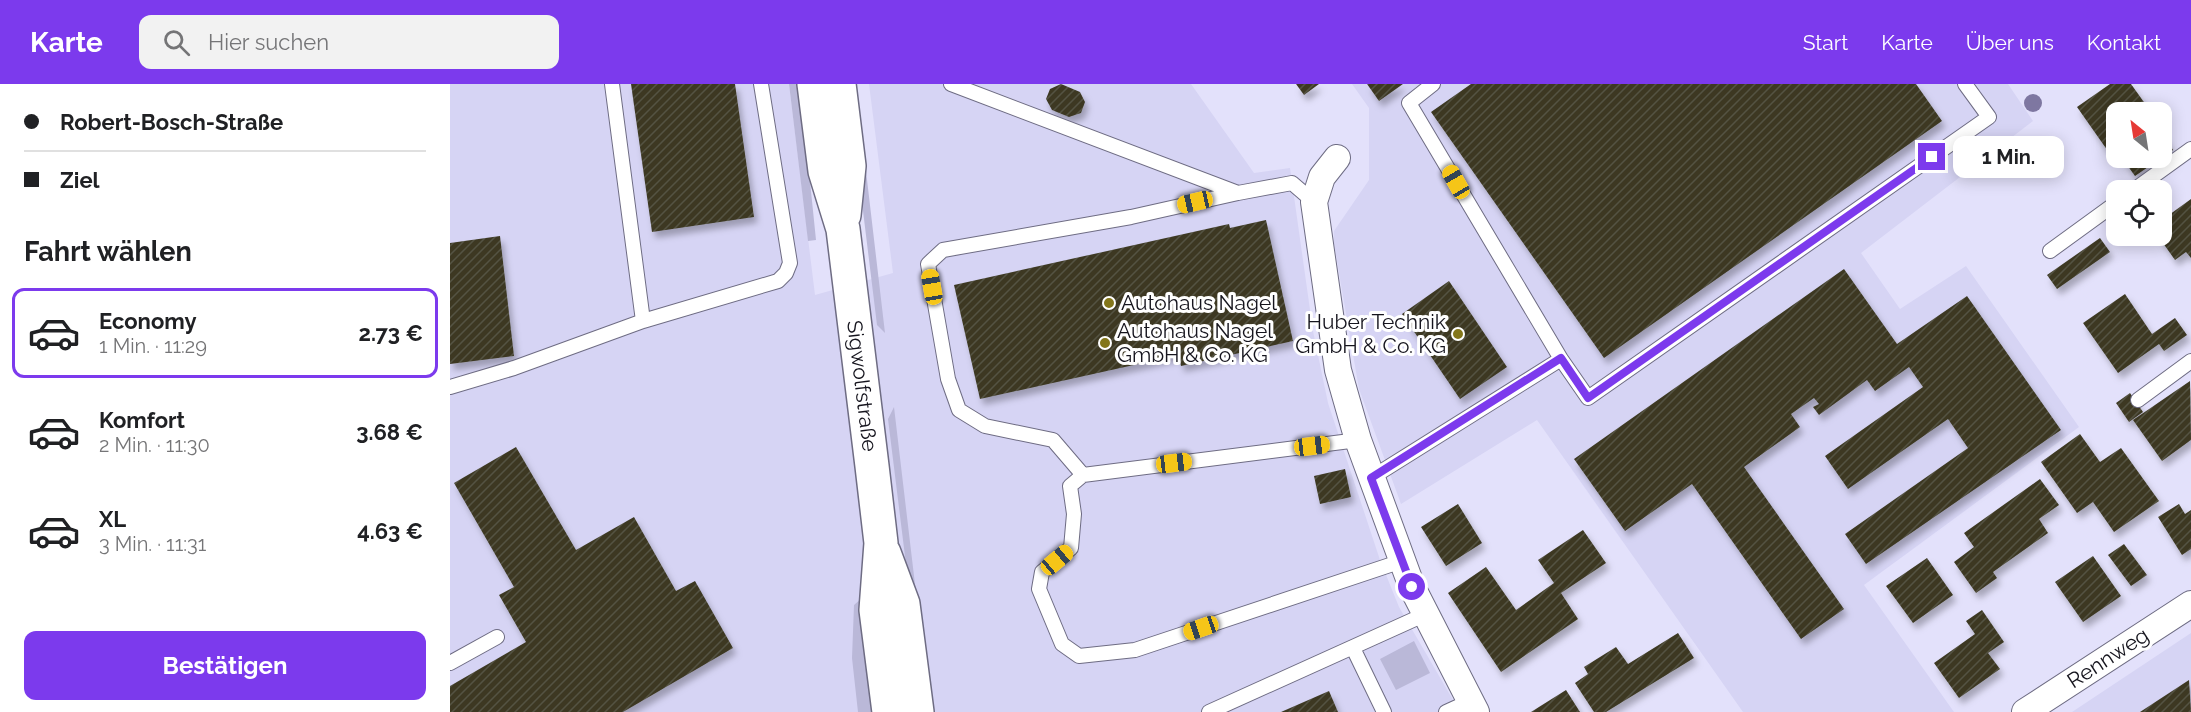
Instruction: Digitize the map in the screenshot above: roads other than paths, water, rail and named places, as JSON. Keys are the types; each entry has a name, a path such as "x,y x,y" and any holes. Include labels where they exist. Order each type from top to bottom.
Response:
{"street":[{"name":"Sigwolfstraße","path":"814,84 825,171 843,229 880,543 876,610 889,712"},
{"name":"Sigwolfstraße","path":"839,84 849,166 843,229"},
{"path":"1337,158 1322,177 1314,202 1338,370 1358,440 1402,561 1473,707"},
{"name":"Sigwolfstraße","path":"880,543 903,604 917,712"},
{"name":"Rennweg","path":"2025,712 2191,604"}],"lane":[{"path":"612,84 643,321"},
{"path":"450,387 514,368 643,321 778,281 786,273 790,262 761,84"},
{"path":"951,84 1238,193"},
{"path":"1432,84 1409,103 1561,358 1588,398 1989,117 1965,84"},
{"path":"2148,180 2191,149"},
{"path":"1083,475 1053,440 985,426 959,410 948,379 928,264 943,250 1131,217 1292,183 1314,202"},
{"path":"2050,251 2106,210"},
{"path":"1371,478 1561,358"},
{"path":"2138,400 2191,361"},
{"path":"1358,440 1083,475 1070,486 1074,514 1071,548 1042,572 1039,589 1062,644 1079,656 1135,650 1402,561"},
{"path":"1209,712 1426,614"},
{"path":"450,663 497,637"},
{"path":"1353,648 1384,712"},
{"path":"1446,712 1473,707"}],"place":[{"name":"Autohaus Nagel","path":"1109,303"},
{"name":"Huber Technik GmbH & Co. KG","path":"1458,334"},
{"name":"Autohaus Nagel GmbH & Co. KG","path":"1105,343"}]}
